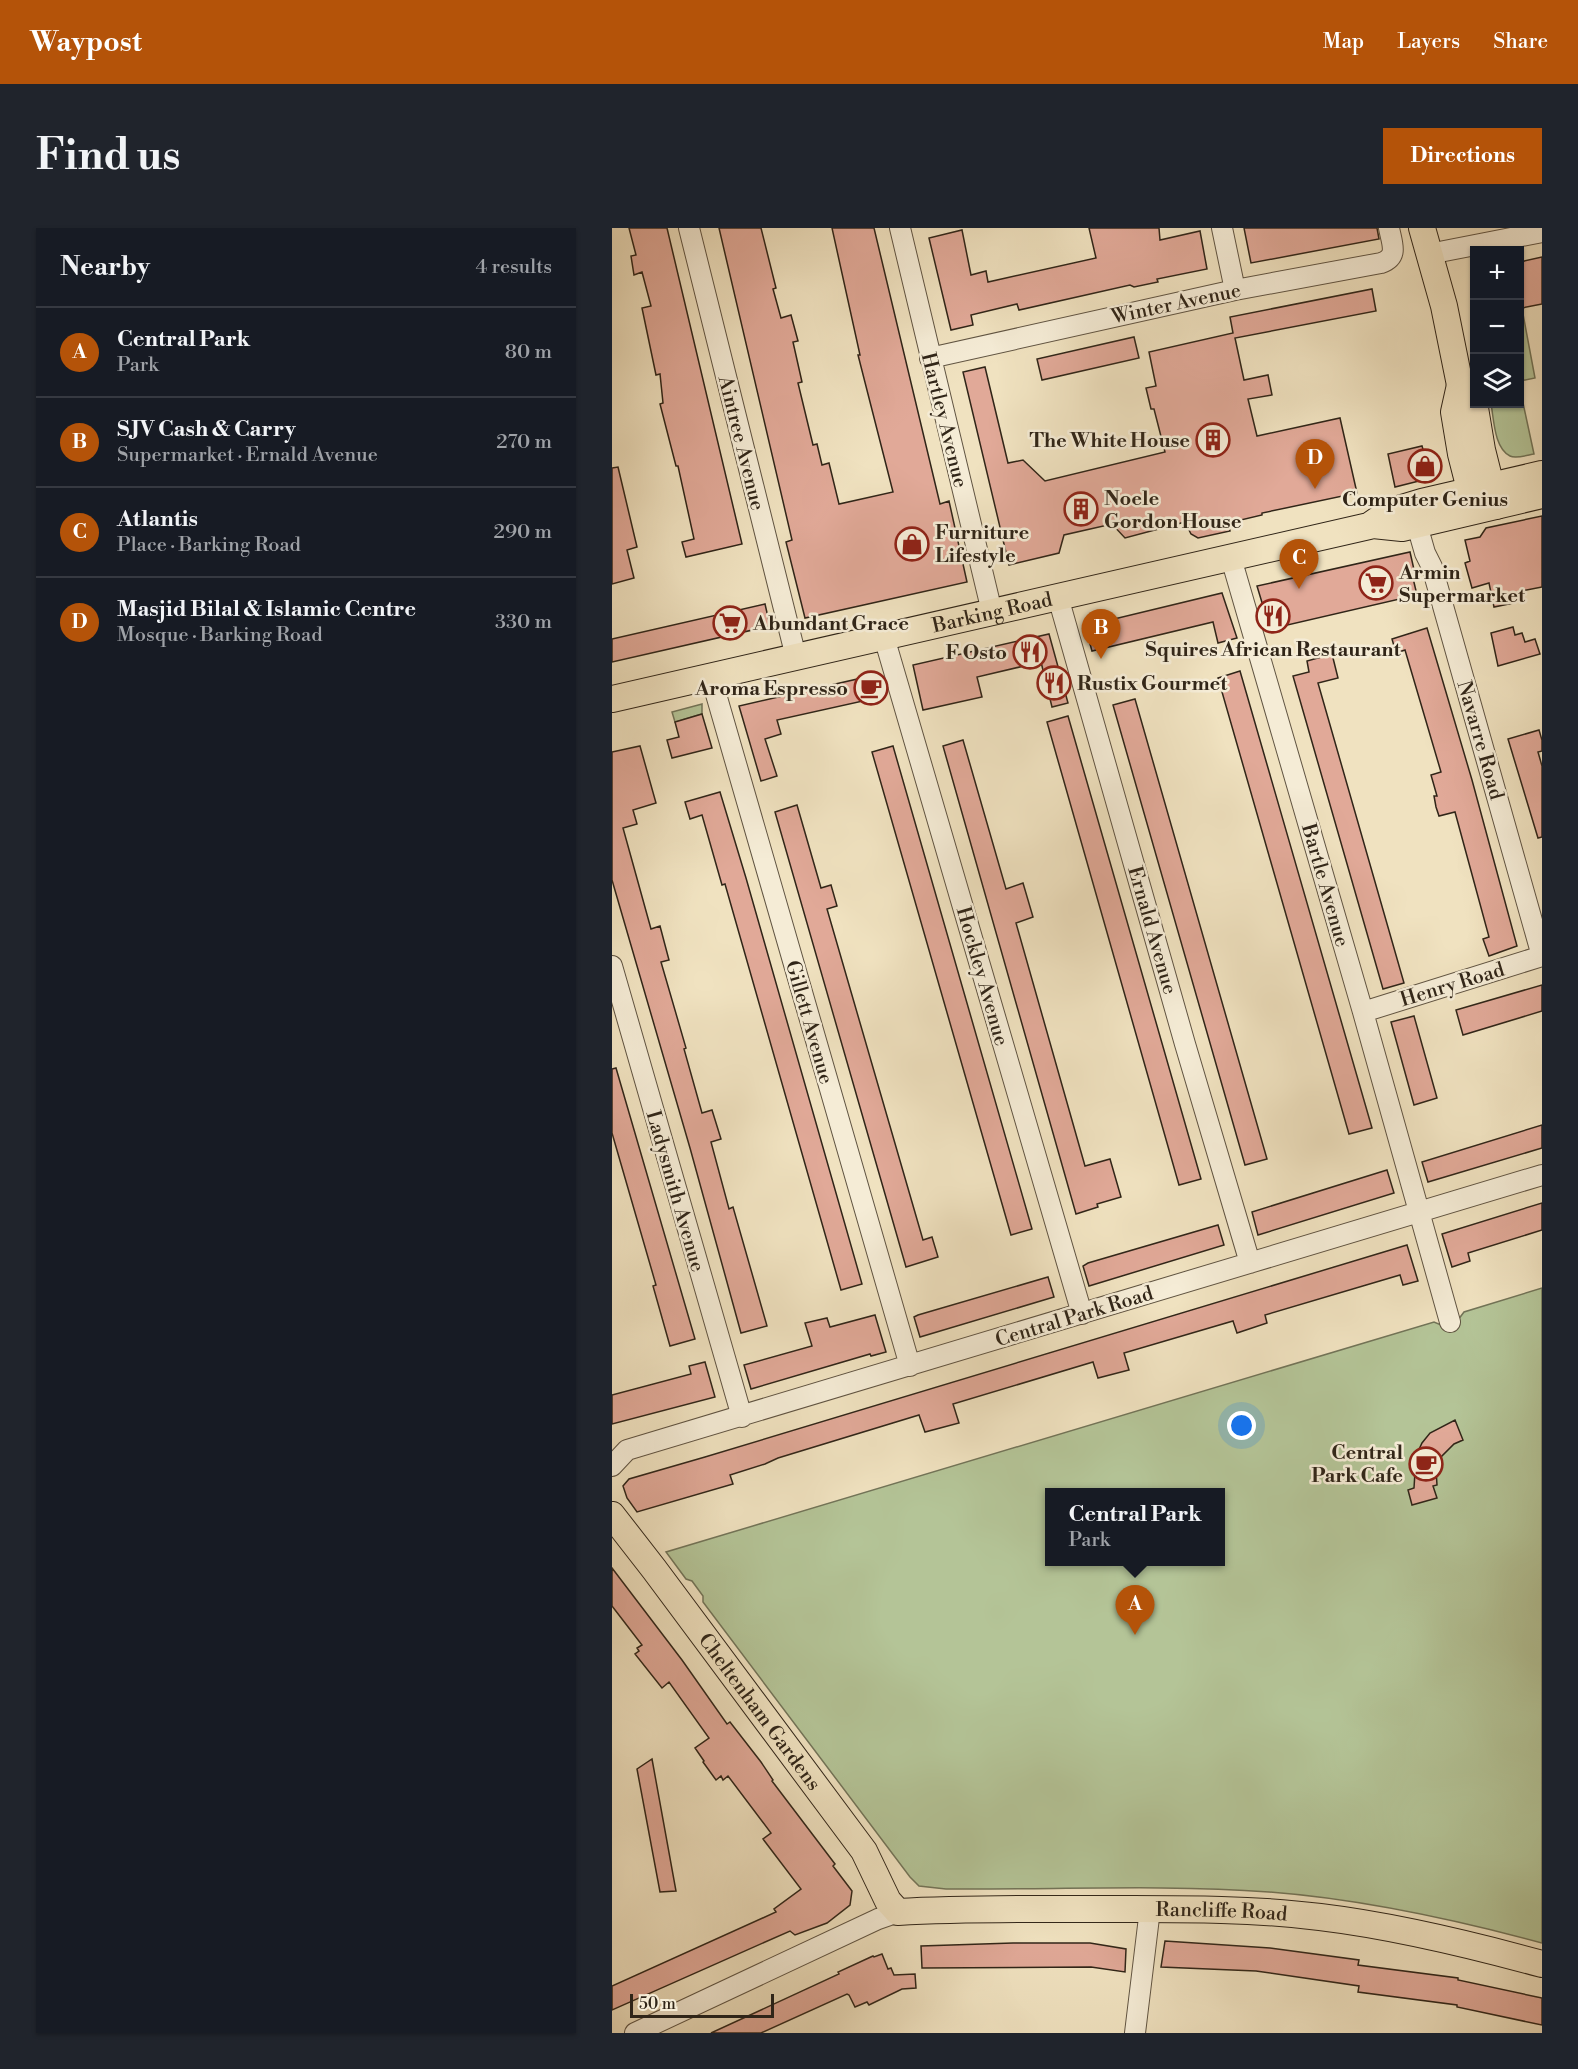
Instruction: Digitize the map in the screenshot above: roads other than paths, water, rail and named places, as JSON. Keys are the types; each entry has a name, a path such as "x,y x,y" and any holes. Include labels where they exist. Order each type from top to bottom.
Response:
{"main road":[{"path":"1422,228 1444,306 1460,385 1454,412 1461,454 1483,498"},
{"name":"Barking Road","path":"612,699 1373,525 1402,528 1417,525 1542,474"},
{"name":"Barking Road","path":"1373,525 1389,512 1422,501 1542,495"},
{"name":"Cheltenham Gardens","path":"612,1515 701,1630 864,1851 888,1901 898,1912"},
{"name":"Rancliffe Road","path":"898,1912 958,1909 1230,1909 1320,1917 1440,1938 1542,1964"}],"street":[{"name":"Aintree Avenue","path":"689,228 796,657"},
{"name":"Hartley Avenue","path":"900,228 992,612"},
{"path":"1222,228 1236,290"},
{"name":"Winter Avenue","path":"930,358 1236,290 1390,260 1393,253 1389,228"},
{"path":"1430,254 1542,232"},
{"name":"Navarre Road","path":"1417,525 1425,554 1432,567 1542,956"},
{"name":"Bartle Avenue","path":"1230,558 1363,1012 1450,1322"},
{"name":"Ernald Avenue","path":"1058,597 1250,1263"},
{"name":"Hockley Avenue","path":"884,637 1082,1314"},
{"name":"Gillett Avenue","path":"711,677 910,1366"},
{"name":"Henry Road","path":"1363,1012 1542,956"},
{"name":"Ladysmith Avenue","path":"612,966 742,1417"},
{"name":"Central Park Road","path":"612,1466 627,1450 1542,1175"},
{"path":"1135,2033 1150,1909"},
{"path":"634,2033 878,1919 898,1912"}],"place":[{"name":"The White House","path":"1213,440"},
{"name":"Computer Genius","path":"1425,466"},
{"name":"Masjid Bilal & Islamic Centre","path":"1315,489"},
{"name":"Noele Gordon House","path":"1081,509"},
{"name":"Furniture Lifestyle","path":"912,544"},
{"name":"Armin Supermarket","path":"1376,583"},
{"name":"Atlantis","path":"1299,589"},
{"name":"Squires African Restaurant","path":"1273,616"},
{"name":"Abundant Grace","path":"730,623"},
{"name":"F Osto","path":"1030,652"},
{"name":"SJV Cash & Carry","path":"1101,659"},
{"name":"Rustix Gourmet","path":"1054,683"},
{"name":"Aroma Espresso","path":"871,688"},
{"name":"Central Park Cafe","path":"1426,1464"},
{"name":"Central Park","path":"1135,1635"}]}
